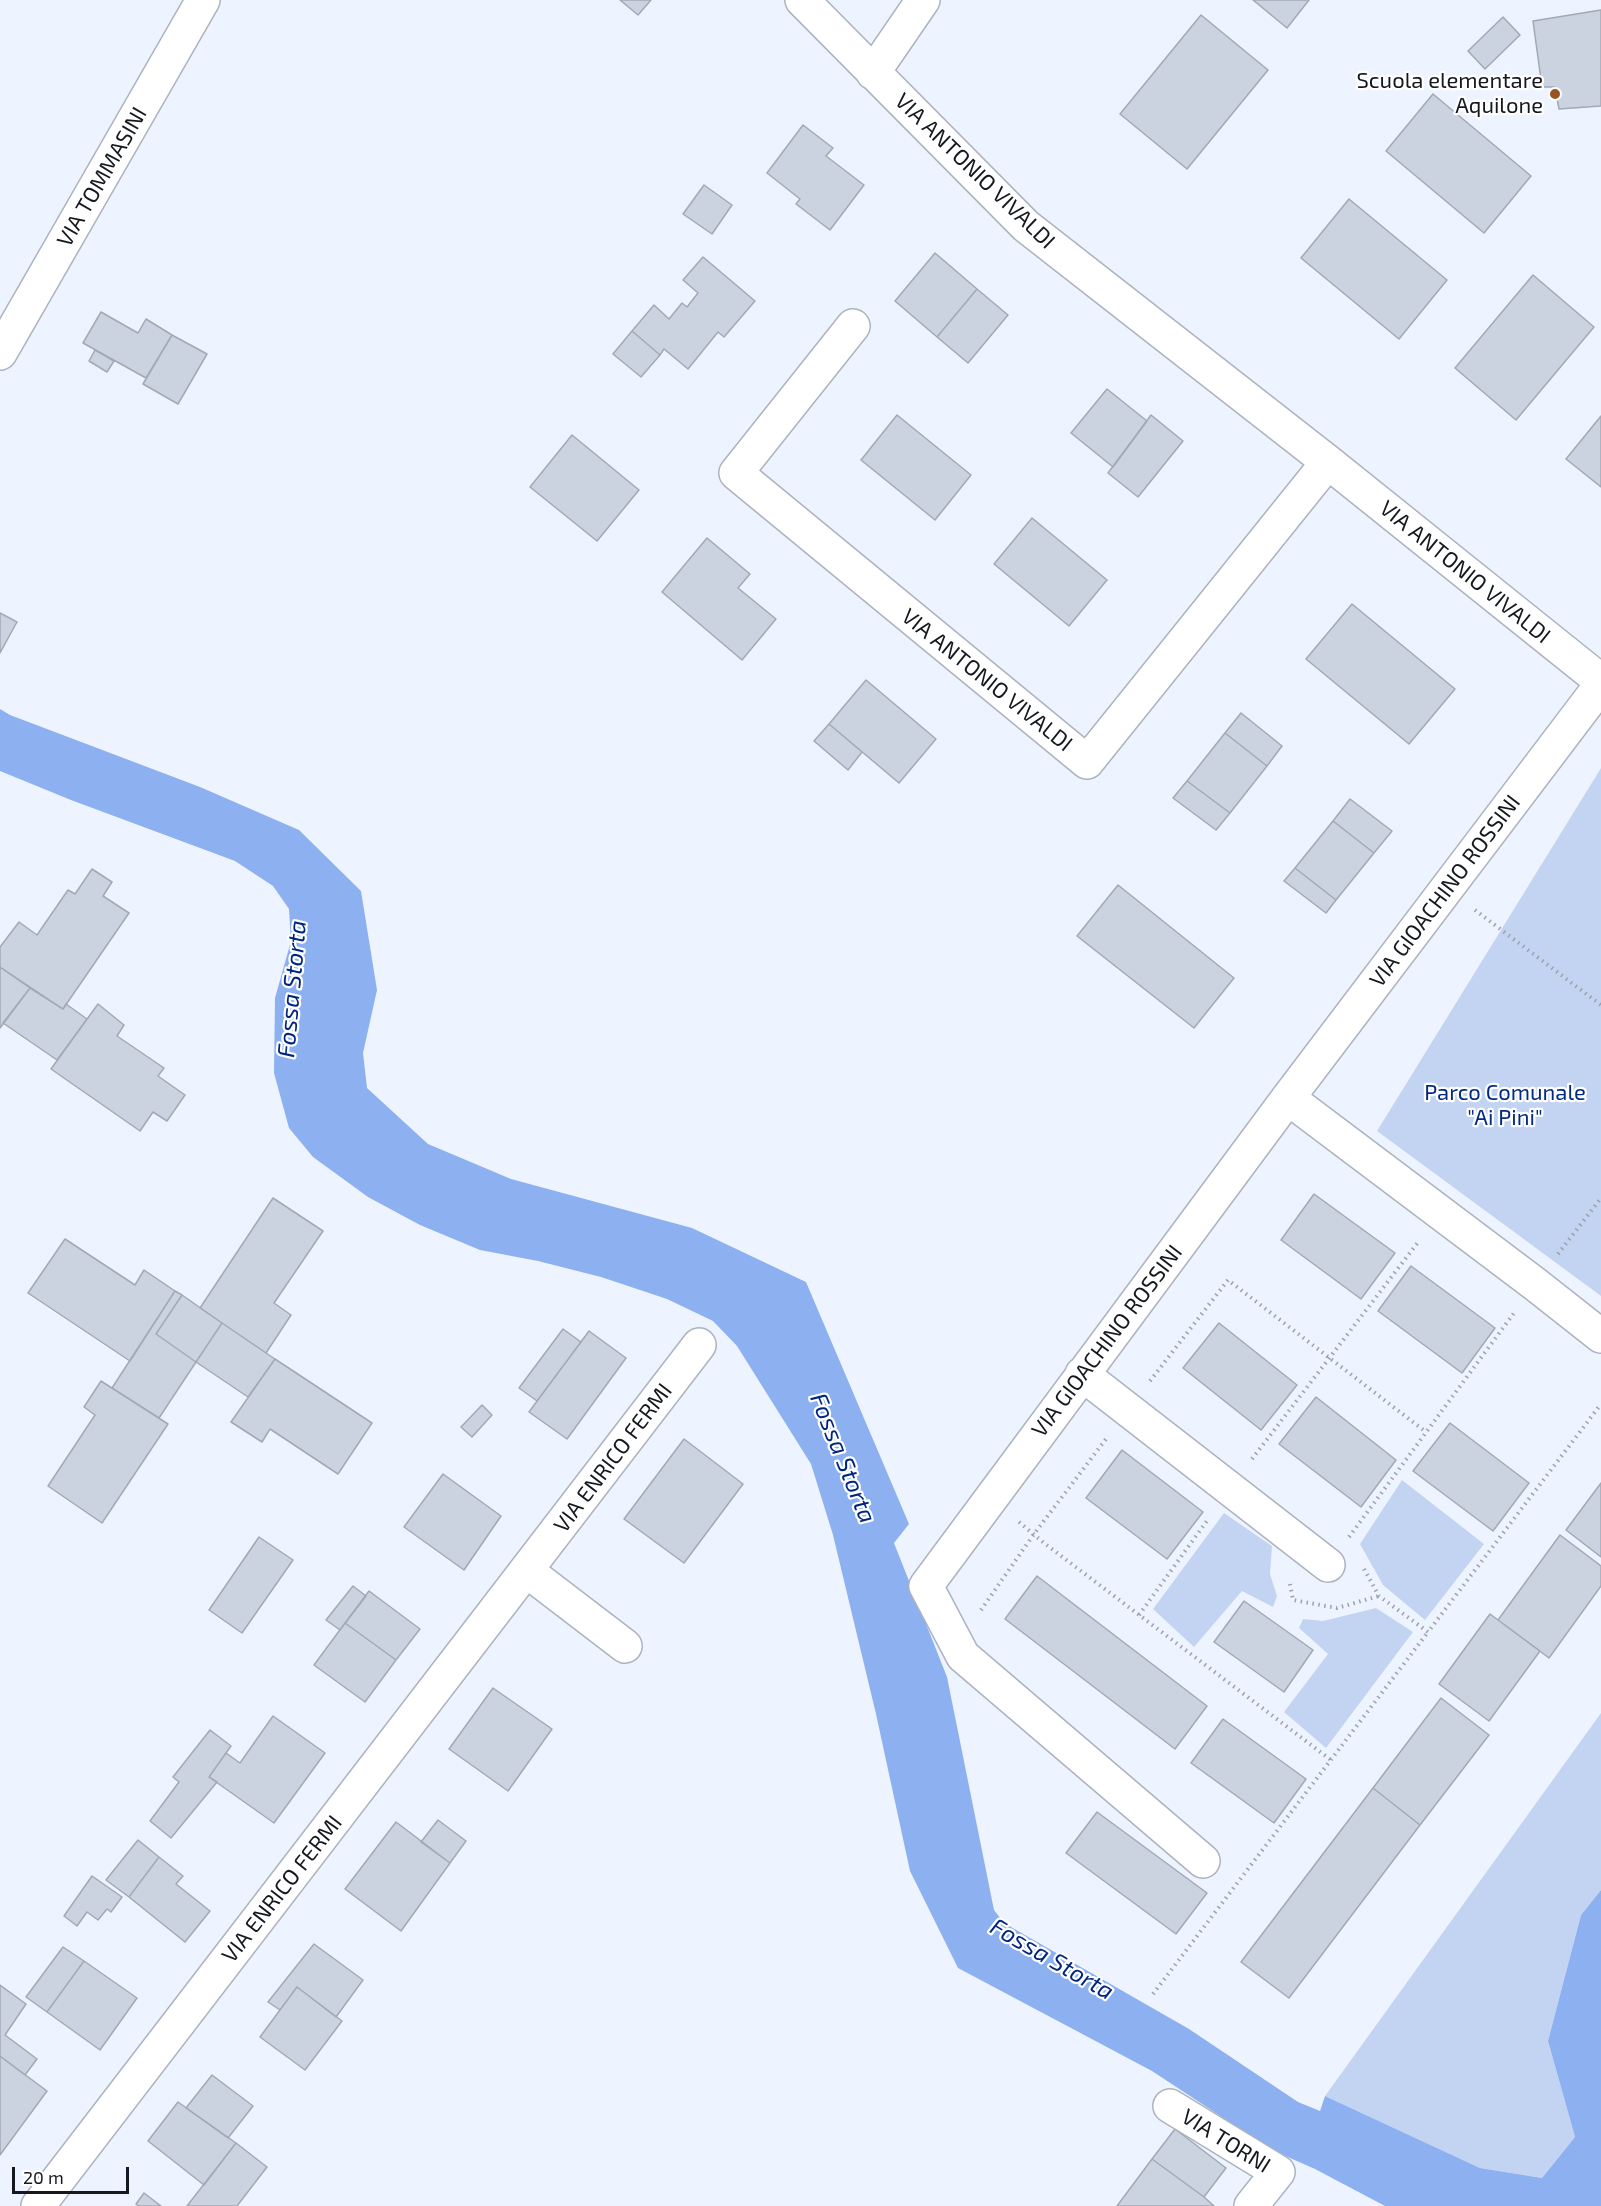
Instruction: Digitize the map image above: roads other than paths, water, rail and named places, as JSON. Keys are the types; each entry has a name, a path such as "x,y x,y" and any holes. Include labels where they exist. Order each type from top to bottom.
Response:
{"street":[{"name":"VIA TOMMASINI","path":"0,353 203,0"},
{"name":"VIA ANTONIO VIVALDI","path":"802,0 1026,226 1328,462 1601,683"},
{"path":"873,73 923,0"},
{"name":"VIA ANTONIO VIVALDI","path":"853,326 735,473 1087,762 1328,462"},
{"name":"VIA GIOACHINO ROSSINI","path":"1203,1861 963,1656 926,1586 1288,1098 1601,683"},
{"path":"1288,1098 1601,1336"},
{"name":"VIA ENRICO FERMI","path":"38,2206 699,1345"},
{"path":"1082,1374 1328,1565"},
{"path":"527,1571 625,1647"},
{"name":"VIA TORNI","path":"1170,2106 1278,2172 1251,2206"}],"water":[{"name":"Fossa Storta","path":"0,709 10,715 200,787 299,830 361,891 377,990 363,1053 367,1088 428,1144 511,1179 692,1228 806,1282 909,1524 894,1543 947,1677 994,1910 1004,1923 1189,2029 1298,2102 1320,2111 1325,2096 1480,2168 1542,2178 1575,2137 1548,2041 1581,1915 1601,1890 1601,2206 1385,2206 1315,2169 1272,2150 1152,2071 958,1968 910,1871 876,1714 833,1535 811,1464 737,1346 713,1321 667,1299 601,1277 538,1261 480,1250 420,1225 368,1197 313,1157 289,1128 274,1073 275,998 291,941 289,909 273,886 235,861 0,771"}],"place":[{"name":"Scuola elementare Aquilone","path":"1555,94"}],"park label":[{"name":"Parco Comunale \"Ai Pini\"","path":"1505,1106"}]}
